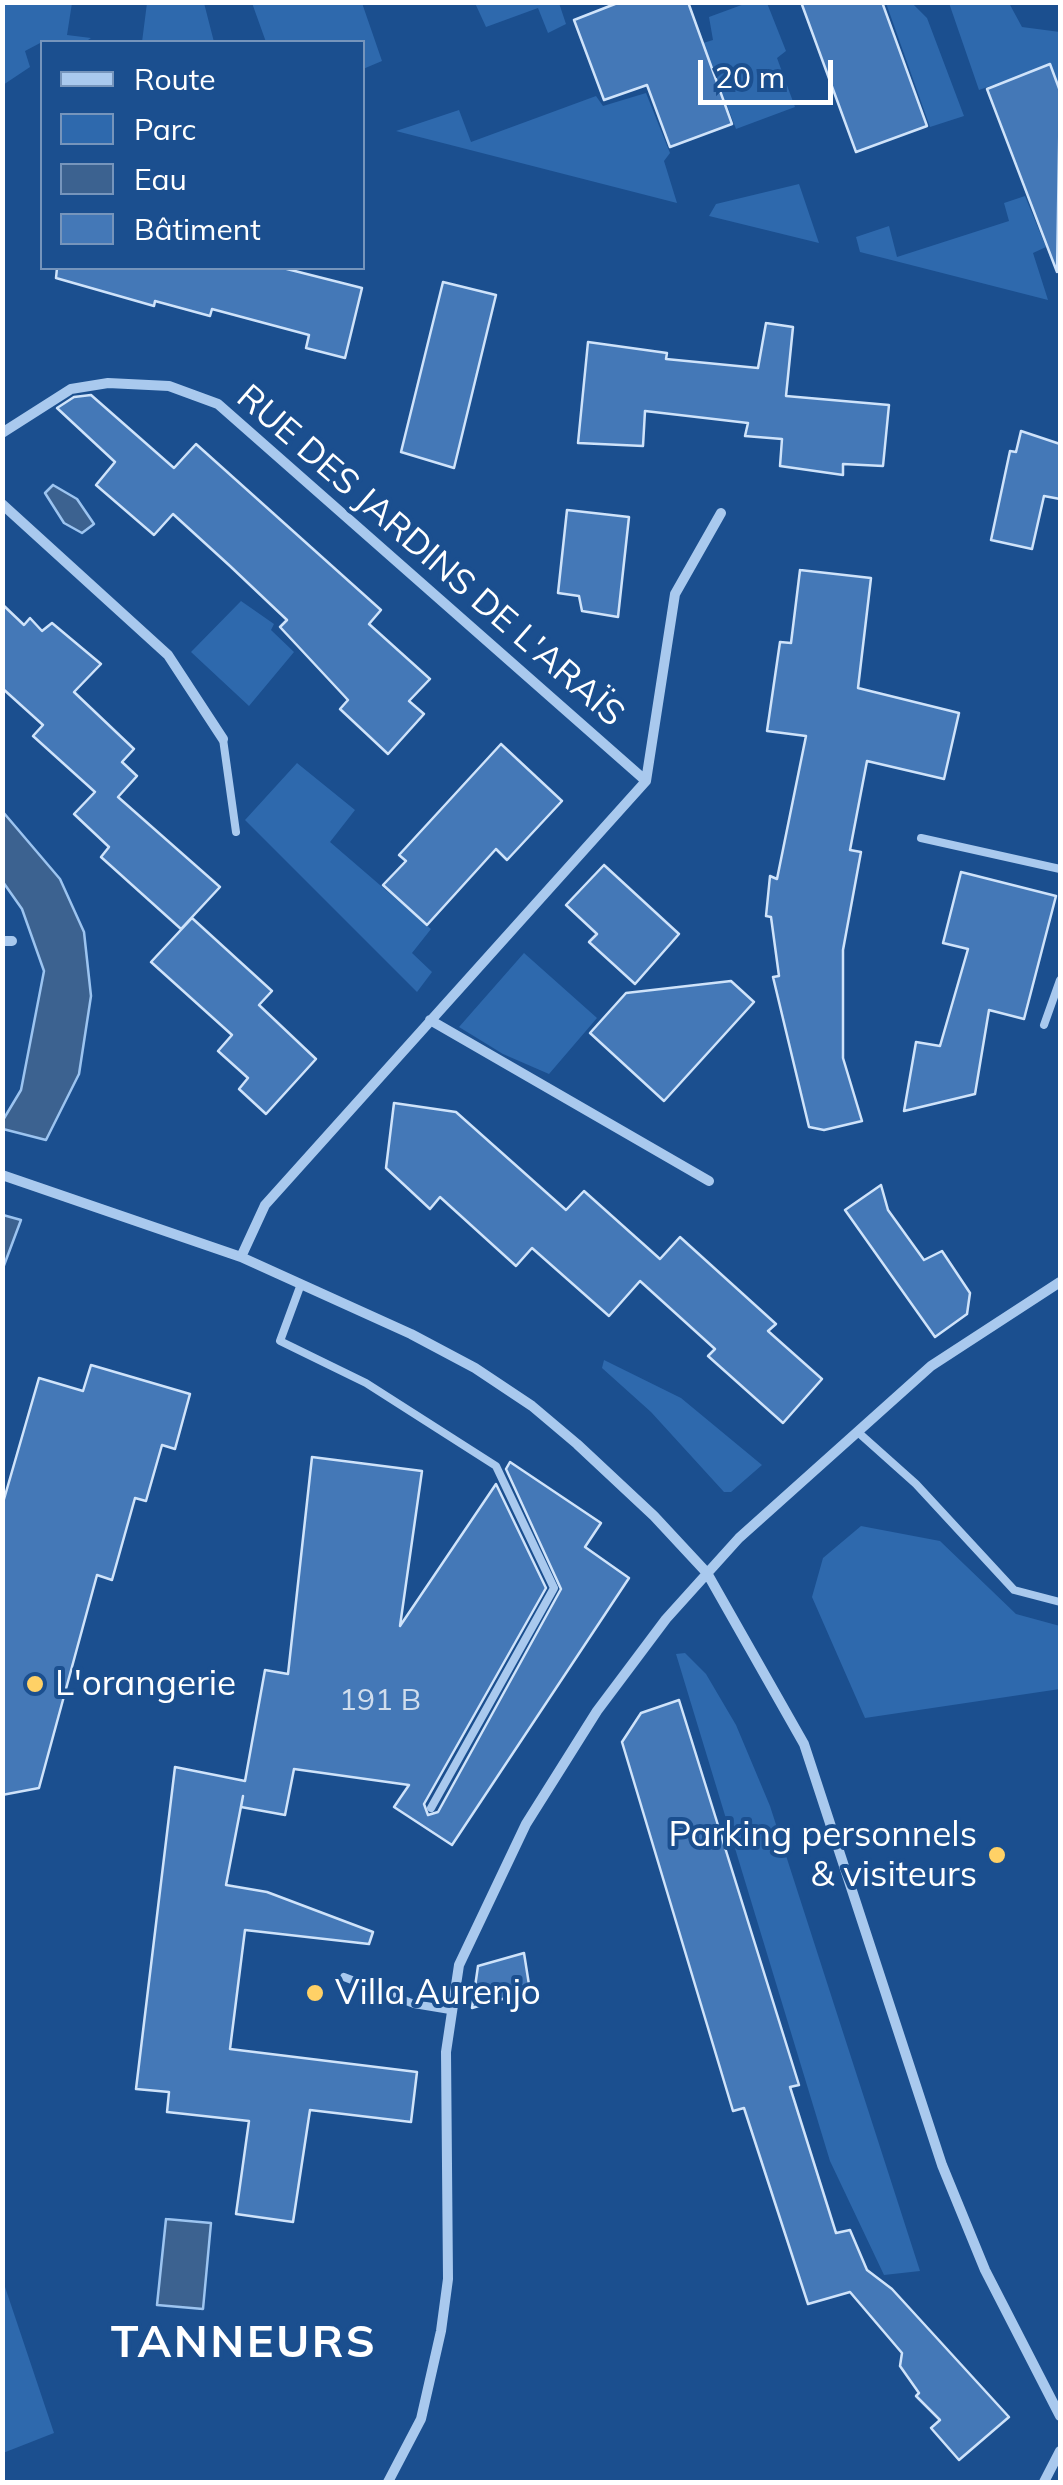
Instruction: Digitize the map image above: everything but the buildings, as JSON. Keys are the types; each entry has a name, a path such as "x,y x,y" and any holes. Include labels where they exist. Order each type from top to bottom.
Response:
{"street":[{"name":"RUE DES JARDINS DE L'ARAÏS","path":"2,433 71,390 108,383 169,386 218,404 646,781"},
{"path":"2,504 168,655 223,739"},
{"name":"RUE DES JARDINS DE L'ARAÏS","path":"646,781 676,594 721,513"},
{"path":"240,1257 265,1206 646,781"},
{"path":"430,1020 709,1182"},
{"path":"2,1175 49,1188 240,1257 410,1334 532,1406 628,1491 707,1573 804,1744 942,2165 984,2270 1060,2416"},
{"path":"388,2482 421,2419 441,2332 448,2279 445,2107 450,2010 460,1965 526,1824 596,1711 740,1538 860,1434 930,1366 1060,1282"},
{"path":"1044,2482 1060,2451"}],"lane":[{"path":"223,739 236,832"},
{"path":"922,838 1060,870"},
{"path":"1044,1025 1060,980"},
{"path":"301,1284 280,1342 366,1383 496,1466 554,1588 431,1808"},
{"path":"860,1434 916,1484 1014,1590 1060,1602"},
{"path":"344,1977 414,2004 450,2010"}],"green space":[{"path":"3,2 72,3 67,35 91,38 40,40 25,51 30,67 3,85"},
{"path":"147,3 204,3 213,40 142,40"},
{"path":"252,3 362,3 382,61 365,68 365,40 265,40"},
{"path":"475,3 559,3 566,24 548,33 538,8 486,27"},
{"path":"747,3 767,3 786,51 777,58 795,107 736,129 703,43 713,40 709,17"},
{"path":"886,3 912,3 927,18 964,116 930,127"},
{"path":"949,3 1009,3 1022,27 1060,32 1060,91 1050,65 979,90"},
{"path":"646,93 670,153 664,161 677,203 396,131 459,110 471,142 596,96 603,106"},
{"path":"799,184 819,243 709,216 716,204"},
{"path":"1025,196 1046,247 1033,253 1048,300 860,252 856,237 889,226 897,257 1009,221 1004,203"},
{"path":"241,601 274,624 271,630 294,652 249,706 191,652"},
{"path":"297,763 355,810 330,842 431,929 412,953 432,972 417,992 245,820"},
{"path":"524,953 597,1018 549,1074 503,1054 459,1027"},
{"path":"604,1360 681,1398 762,1465 731,1492 724,1492 651,1412 602,1368"},
{"path":"861,1526 940,1541 1016,1614 1060,1626 1060,1689 865,1718 812,1597 823,1558"},
{"path":"685,1653 706,1674 736,1725 770,1806 920,2271 884,2275 830,2161 676,1654"},
{"path":"3,2281 54,2433 2,2453"}],"water":[{"path":"53,485 77,499 94,524 82,533 64,523 45,493"},
{"path":"3,812 60,879 84,932 91,996 79,1074 46,1140 3,1129 3,1120 21,1090 44,971 22,909 3,882"},
{"path":"2,1215 21,1220 3,1268"},
{"path":"166,2219 211,2223 203,2309 157,2305"}],"place":[{"name":"L'orangerie","path":"35,1684"},
{"name":"Parking personnels & visiteurs","path":"997,1855"},
{"name":"Villa Aurenjo","path":"315,1993"}],"district":[{"name":"TANNEURS","path":"244,2343"}]}
